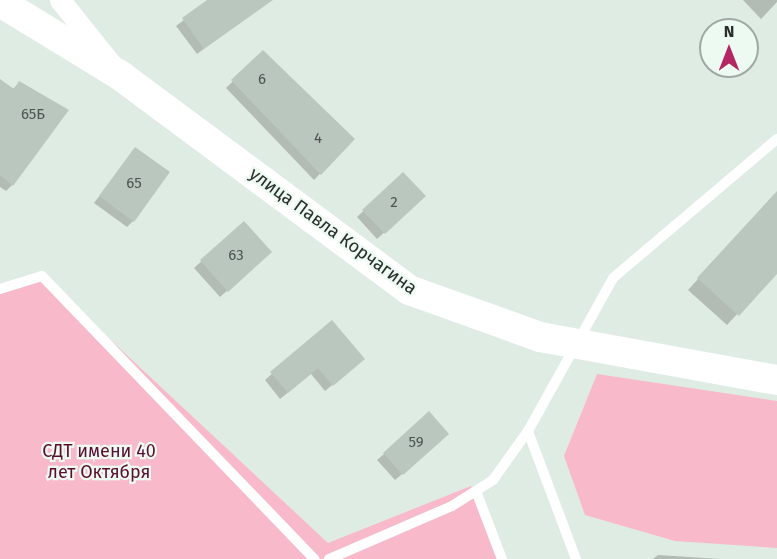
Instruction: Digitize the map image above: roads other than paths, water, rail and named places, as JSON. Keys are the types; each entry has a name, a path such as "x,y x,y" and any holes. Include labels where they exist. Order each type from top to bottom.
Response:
{"main road":[{"name":"улица Павла Корчагина","path":"0,2 121,76 409,290 540,337 777,380"}],"street":[{"path":"60,0 121,76"}],"lane":[{"path":"329,559 493,480 528,431 613,278 777,139"},
{"path":"0,289 42,276 314,559"},
{"path":"528,431 576,559"},
{"path":"476,490 502,559"}],"park label":[{"name":"СДТ имени 40 лет Октября","path":"99,462"}]}
